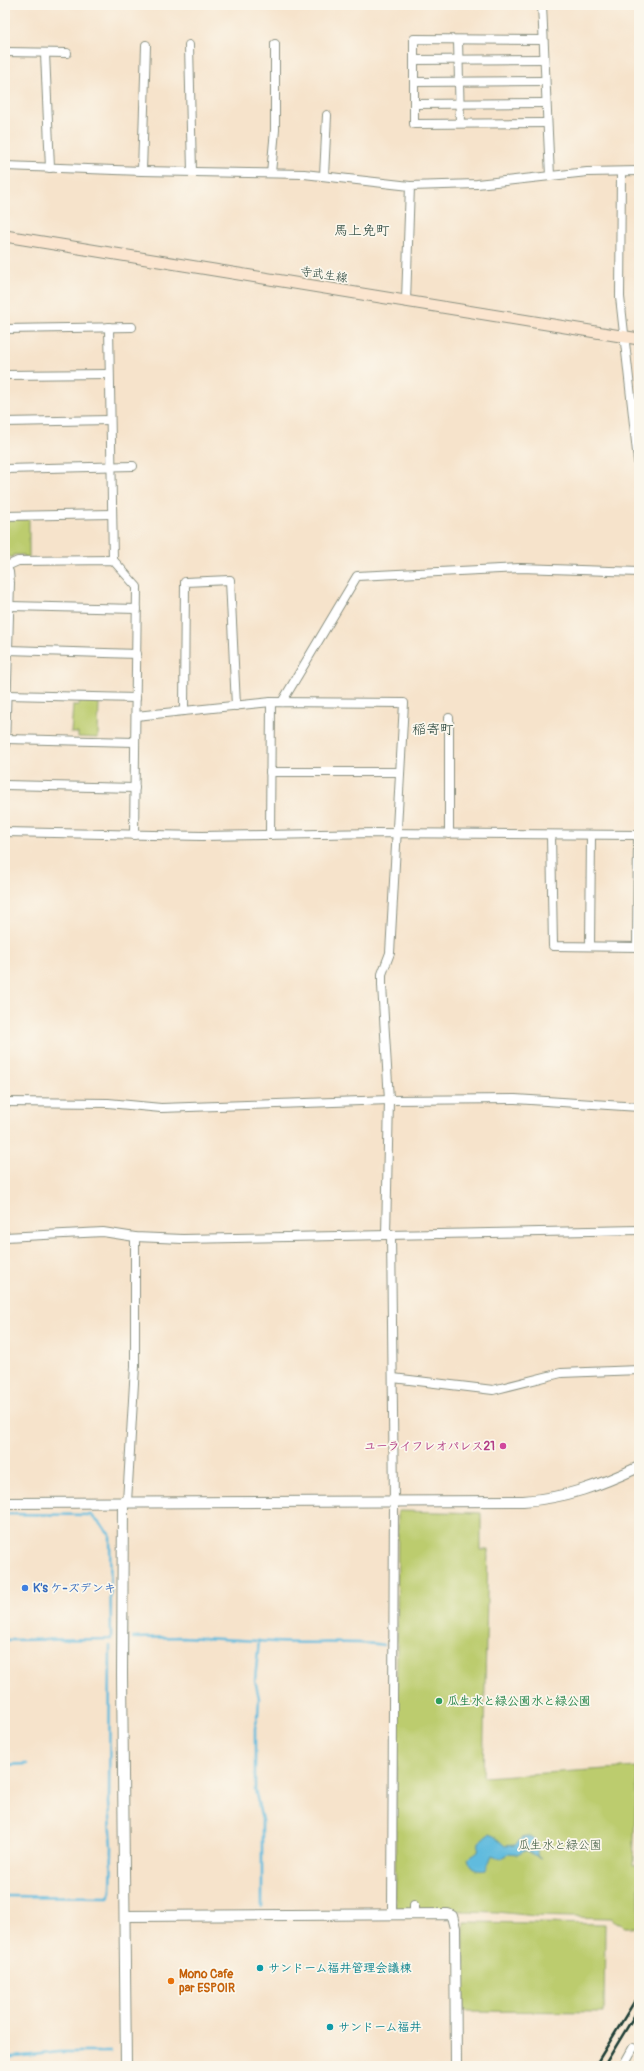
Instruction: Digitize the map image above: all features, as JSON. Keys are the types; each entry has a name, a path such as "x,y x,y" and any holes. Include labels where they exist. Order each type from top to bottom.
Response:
{"main road":[{"name":"寺武生線","path":"5,236 639,339"}],"street":[{"path":"542,5 543,59 550,176"},
{"path":"543,40 414,39 414,124 547,123"},
{"path":"458,40 460,123"},
{"path":"271,172 275,130 275,44"},
{"path":"142,171 146,45"},
{"path":"189,45 192,172"},
{"path":"5,52 67,53"},
{"path":"45,53 50,168"},
{"path":"414,60 543,59"},
{"path":"414,82 545,81"},
{"path":"414,104 546,103"},
{"path":"324,176 327,115"},
{"path":"5,166 142,171 271,172 324,176 410,186 477,184 587,172 639,171"},
{"path":"621,172 620,297 637,440 639,470"},
{"path":"406,301 410,186"},
{"path":"109,327 113,560 138,587 134,835"},
{"path":"5,329 132,327"},
{"path":"5,375 109,374"},
{"path":"5,422 110,420"},
{"path":"5,469 133,466"},
{"path":"5,516 112,514"},
{"path":"113,560 18,561 6,564 10,583 6,743 135,742"},
{"path":"282,702 357,576 521,568 639,572"},
{"path":"184,711 185,582 230,580 236,706"},
{"path":"10,606 137,609"},
{"path":"8,650 136,654"},
{"path":"7,695 136,698"},
{"path":"270,835 271,702"},
{"path":"136,716 271,702 404,703 390,953 382,974 389,1100 389,1234 393,1378 394,1501 392,1913"},
{"path":"448,718 449,834"},
{"path":"270,772 399,772"},
{"path":"5,785 135,788"},
{"path":"5,832 134,835 396,833 449,834 551,834 638,835 638,947 553,946 551,834"},
{"path":"590,946 591,835"},
{"path":"5,1102 108,1103 161,1108 389,1100 515,1099 639,1108"},
{"path":"5,1237 102,1232 135,1237 183,1240 389,1234 639,1230"},
{"path":"126,2066 126,1916 123,1855 122,1666 125,1502 135,1366 135,1237"},
{"path":"393,1378 493,1390 561,1373 639,1370"},
{"path":"5,1503 101,1504 125,1502 544,1500 579,1492 639,1467"},
{"path":"126,1916 392,1913 414,1909 442,1912 452,1916 454,1921 456,2066"},
{"path":"622,2066 633,2048"}],"green space":[{"path":"5,519 29,519 29,558 24,558 24,555 13,555 12,558 5,554"},
{"path":"79,701 99,702 98,738 78,737 78,733 71,733 73,705 79,705"},
{"name":"瓜生水と緑公園","path":"398,1511 481,1513 481,1550 488,1550 483,1777 637,1767 633,1865 639,1865 639,1927 625,1927 610,1918 536,1916 497,1912 395,1909"},
{"path":"464,1922 605,1924 604,2012 463,2011"}],"water":[{"path":"489,1834 494,1836 505,1846 515,1845 522,1838 529,1836 537,1843 537,1855 541,1858 525,1851 517,1855 508,1854 501,1859 492,1855 486,1870 476,1870 470,1864 468,1858 478,1851 479,1842"}],"waterway":[{"path":"5,1514 91,1515 110,1534 111,1639 5,1640"},
{"path":"133,1638 182,1637 259,1641"},
{"path":"262,1907 262,1820 255,1790 255,1728 258,1715 259,1698 255,1680 259,1641 384,1645"},
{"path":"5,1896 108,1897 111,1892 112,1847 109,1803 110,1646"},
{"path":"5,1765 27,1764"},
{"path":"5,2066 5,2058 59,2052 111,2052"}],"railway":[{"path":"595,2066 639,1994"},
{"path":"604,2066 639,2008"}],"place":[{"name":"ユーライフレオパレス21","path":"503,1446"},
{"name":"K's ケ-ズデンキ","path":"25,1588"},
{"name":"瓜生水と緑公園水と緑公園","path":"439,1701"},
{"name":"サンドーム福井管理会議棟","path":"260,1968"},
{"name":"Mono Cafe par ESPOIR","path":"171,1981"},
{"name":"サンドーム福井","path":"330,2027"}],"district":[{"name":"馬上免町","path":"362,230"},
{"name":"稲寄町","path":"433,729"}]}
